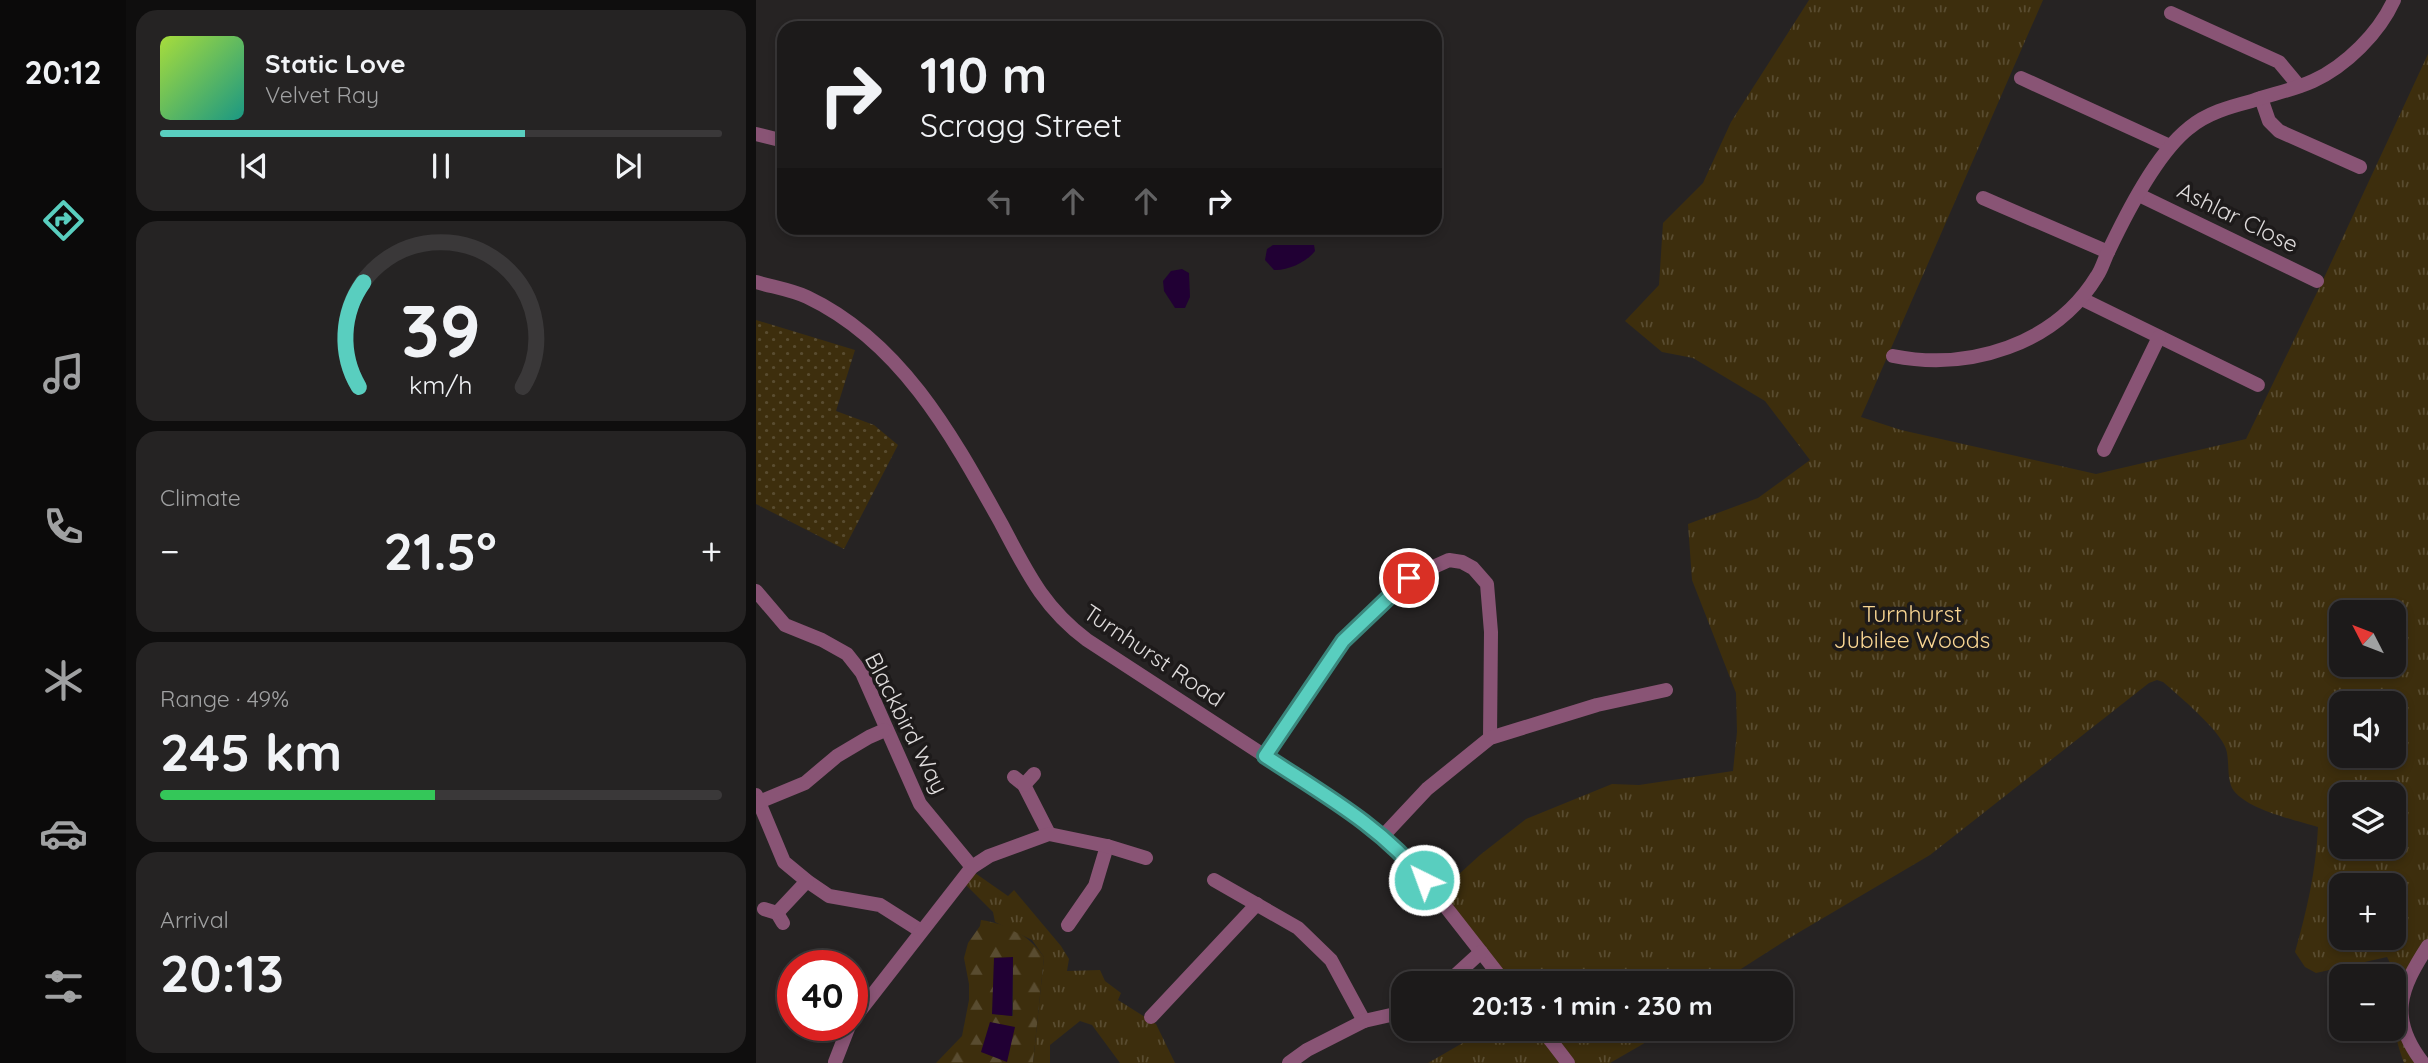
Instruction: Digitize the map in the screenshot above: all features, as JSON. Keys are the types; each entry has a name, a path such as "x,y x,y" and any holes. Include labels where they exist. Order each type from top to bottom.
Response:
{"street":[{"path":"1892,356 1942,362 1964,359 2030,339 2055,323 2082,299 2099,274 2139,195 2170,146 2204,116 2315,80 2337,66 2360,48 2388,13 2394,0"},
{"path":"2171,13 2194,17 2279,62 2299,86"},
{"path":"2021,78 2170,146"},
{"path":"2261,98 2269,121 2279,131 2340,150 2360,167"},
{"path":"756,134 777,139"},
{"name":"Ashlar Close","path":"2139,195 2317,281"},
{"path":"1989,206 2108,252"},
{"name":"Turnhurst Road","path":"756,282 807,297 866,333 913,382 961,452 1038,592 1064,622 1087,640 1351,812 1382,836 1413,866 1496,971"},
{"path":"2082,299 2258,385"},
{"path":"2104,450 2106,429 2159,337"},
{"path":"1265,756 1343,641 1409,578 1449,560 1462,562 1473,568 1487,584 1491,632 1490,738"},
{"name":"Blackbird Way","path":"756,591 785,625 847,654 862,673 920,804 972,867"},
{"path":"1382,836 1427,789 1490,738 1597,705 1666,690"},
{"path":"885,730 838,756 805,783 757,798 784,862 807,881 829,896 880,905 921,931"},
{"path":"1024,779 1049,834"},
{"path":"868,1000 972,867 989,856 1049,834 1107,846 1146,858"},
{"path":"1068,925 1095,886 1107,846"},
{"path":"1214,880 1298,928 1331,960 1364,1021"},
{"path":"775,915 807,881"},
{"path":"1151,1017 1257,904"},
{"path":"2423,1063 2411,1044 2402,1021 2402,995 2404,986 2428,946"},
{"path":"1460,971 1481,952"},
{"path":"1289,1063 1307,1050 1364,1021 1391,1015"},
{"path":"835,1062 843,1041"},
{"path":"1551,1041 1568,1063"}],"green space":[{"name":"Turnhurst Jubilee Woods","path":"1809,0 2043,0 1861,417 1901,430 2096,474 2246,439 2428,54 2428,946 2406,983 2406,964 2390,964 2387,957 2356,964 2329,964 2329,970 2316,973 2305,967 2295,952 2310,890 2318,827 2273,814 2241,798 2232,787 2226,749 2216,732 2188,704 2157,680 2149,683 1930,855 1738,971 1496,971 1436,895 1480,855 1526,819 1612,784 1639,785 1733,771 1737,732 1736,693 1692,580 1688,524 1758,498 1810,460 1765,401 1693,358 1662,352 1625,321 1659,285 1663,223 1703,183 1731,122"},
{"path":"756,320 855,350 836,411 874,425 898,445 844,549 756,504"},
{"path":"975,873 1008,896 1014,890 1061,946 1069,959 1067,971 1100,970 1105,981 1121,993 1118,1000 1156,1024 1175,1063 1120,1063 1092,1025 1080,1021 1050,1045 1050,1063 1033,1063 1044,957 1032,940 995,922 993,912 966,885"},
{"path":"981,920 1009,928 1025,937 1044,957 1033,1063 936,1063 962,1036 969,1000 964,958 968,943","holes":["1013,957 1013,1016 992,1014"]},
{"path":"2406,1029 2423,1063 2404,1063 2398,1043 2406,1041"},
{"path":"1466,1041 1647,1041 1610,1063 1428,1063"}],"shaded area":[{"path":"1273,245 1314,245 1315,251 1296,265 1274,270 1265,260 1267,249"},
{"path":"1182,269 1189,273 1190,297 1185,308 1175,308 1164,291 1163,281 1171,271"},
{"path":"1013,957 1012,1016 992,1014 994,958"},
{"path":"990,1022 1015,1027 1007,1062 981,1052"}],"route":[{"path":"1409,578 1374,609 1331,655 1265,756 1351,812 1382,836 1424,880"}]}
